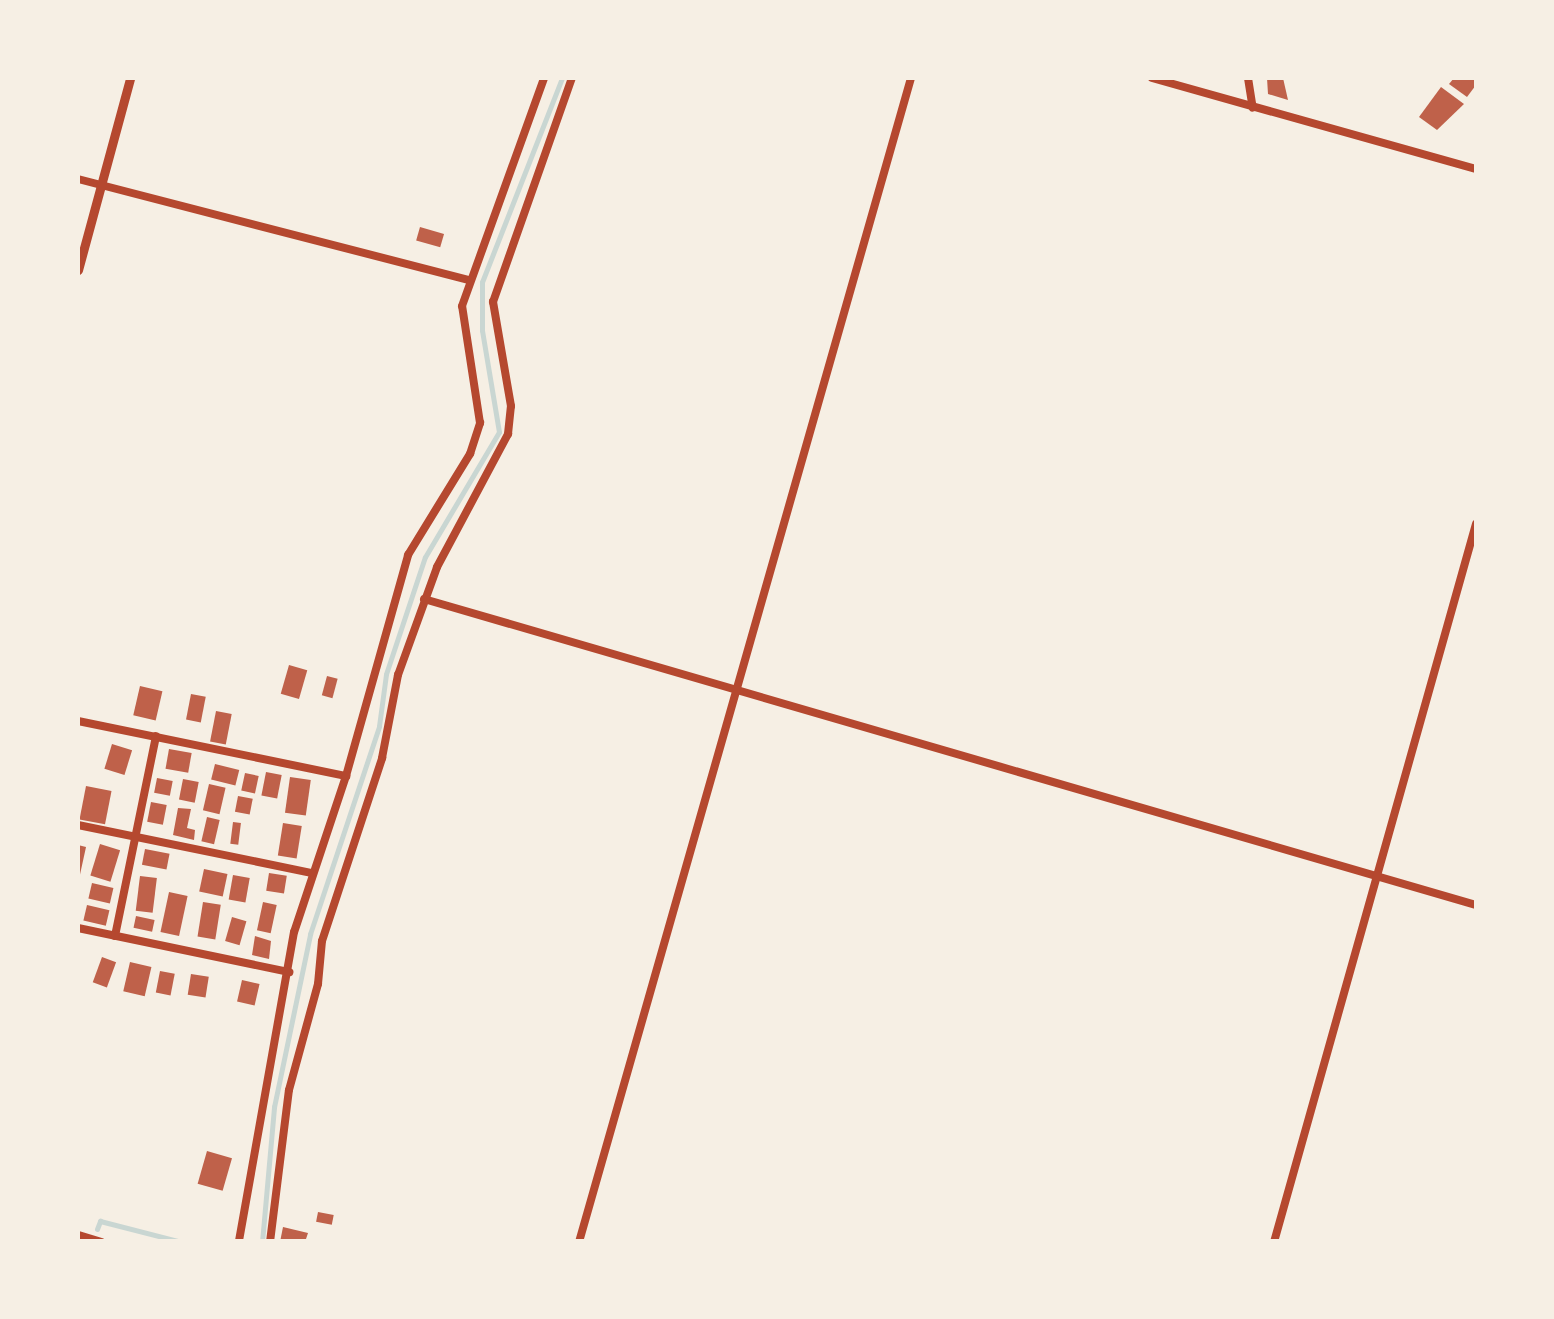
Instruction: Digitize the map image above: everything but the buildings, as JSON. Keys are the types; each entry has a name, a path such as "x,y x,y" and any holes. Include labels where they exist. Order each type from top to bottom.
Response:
{"street":[{"path":"78,270 130,78"},
{"path":"239,1242 256,1120 312,874 346,776 408,555 470,454 480,423 464,344 468,280 544,78"},
{"path":"270,1242 289,1090 318,984 322,940 382,758 398,675 424,599 508,434 511,406 493,302 572,78"},
{"path":"578,1242 912,78"},
{"path":"1152,78 1476,168"},
{"path":"1248,78 1253,108"},
{"path":"78,179 468,280"},
{"path":"1274,1242 1476,524"},
{"path":"424,599 1476,904"},
{"path":"78,721 346,776"},
{"path":"116,936 156,736"},
{"path":"78,825 312,874"},
{"path":"78,928 289,972"},
{"path":"78,1235 101,1242"}],"waterway":[{"path":"262,1242 274,1107 310,934 379,726 386,674 425,557 499,432 482,330 482,282 562,78"},
{"path":"97,1229 100,1221 182,1242"}]}
